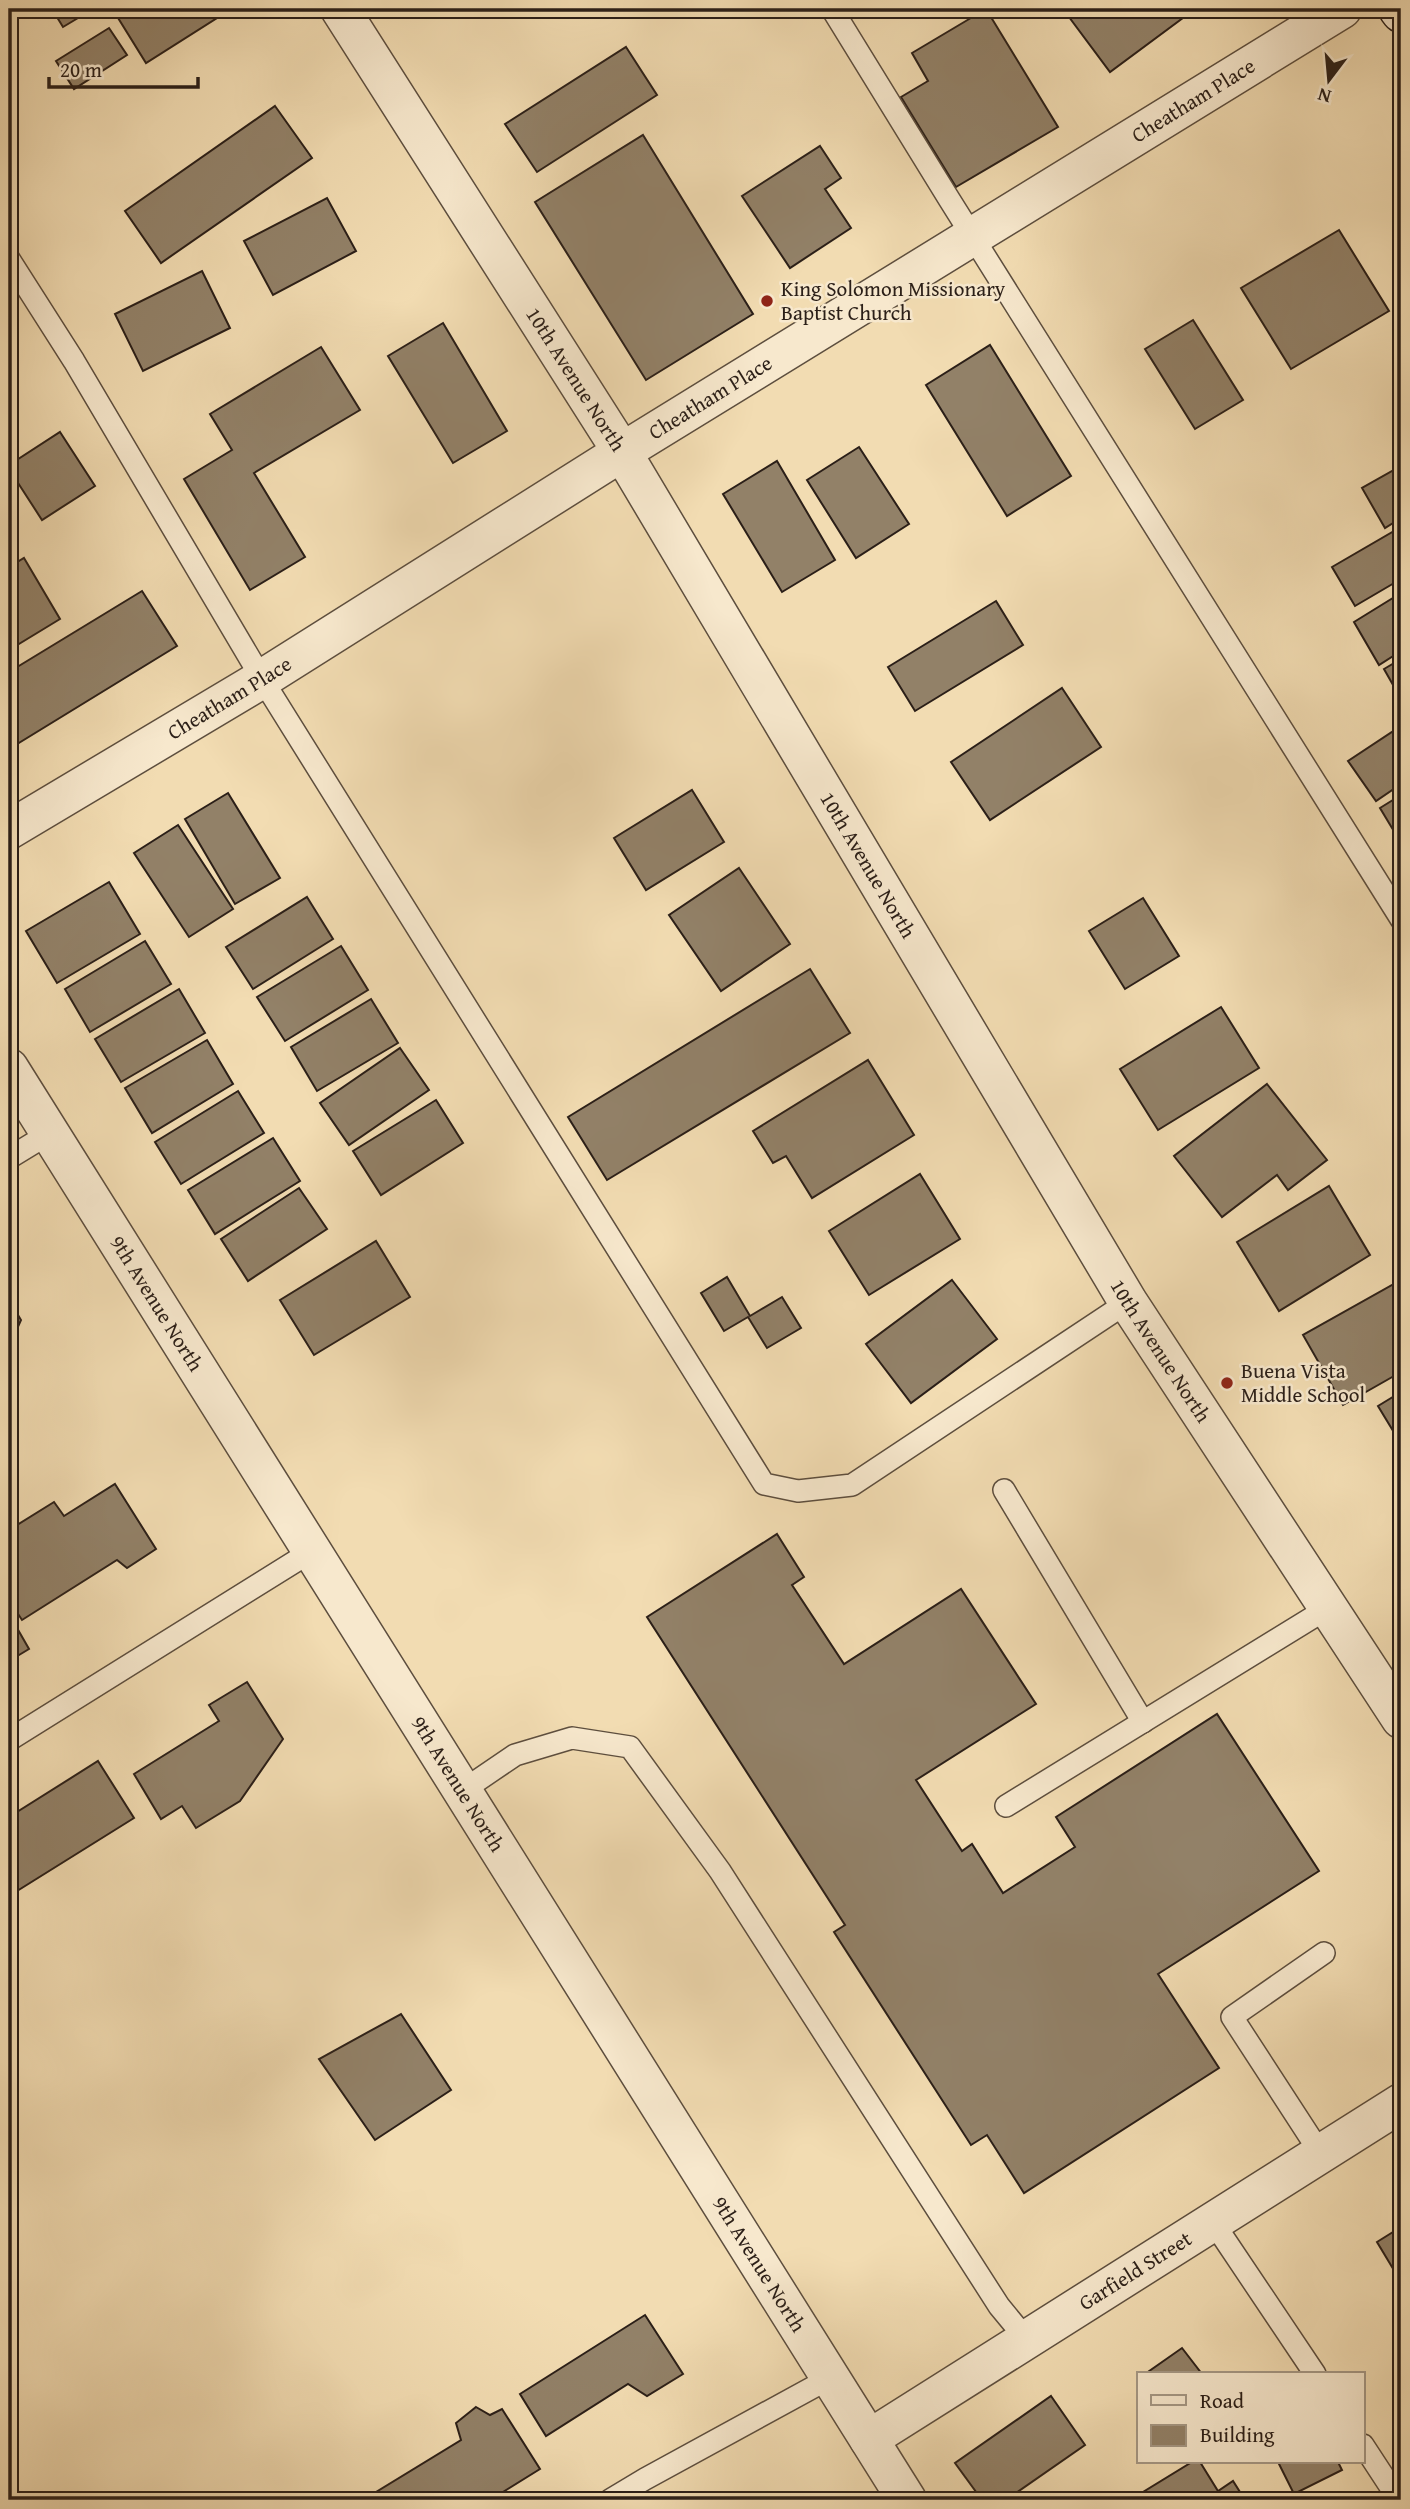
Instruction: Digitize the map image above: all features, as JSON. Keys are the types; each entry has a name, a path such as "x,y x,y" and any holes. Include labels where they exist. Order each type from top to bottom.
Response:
{"street":[{"name":"10th Avenue North","path":"340,9 622,453 1128,1302 1401,1719"},
{"name":"Cheatham Place","path":"9,830 262,678 1342,9"},
{"path":"1398,9 1401,13"},
{"name":"9th Avenue North","path":"9,1068 907,2500"},
{"name":"Garfield Street","path":"869,2439 1401,2103"}],"lane":[{"path":"832,9 1401,919"},
{"path":"9,259 74,361 262,678 764,1484 798,1491 852,1485 1128,1302"},
{"path":"9,1158 50,1133"},
{"path":"1004,1490 1143,1721"},
{"path":"9,1740 312,1551"},
{"path":"1006,1806 1328,1608"},
{"path":"462,1791 515,1755 572,1738 630,1747 720,1871 999,2306 1027,2340"},
{"path":"1321,2154 1232,2017 1324,1953"},
{"path":"1213,2221 1314,2372"},
{"path":"610,2500 830,2378"},
{"path":"1364,2447 1399,2500"}],"building":[{"path":"52,9 93,9 63,27"},
{"path":"121,9 228,11 146,63 115,13"},
{"path":"986,9 1058,127 956,187 901,97 928,81 912,53"},
{"path":"1080,9 1195,9 1110,72 1069,17"},
{"path":"109,28 127,55 74,89 56,61"},
{"path":"626,47 657,95 537,172 505,124"},
{"path":"275,106 312,158 161,263 125,211"},
{"path":"643,135 753,314 646,380 535,202"},
{"path":"820,146 841,178 825,189 851,228 790,268 742,196"},
{"path":"327,198 356,251 273,295 244,241"},
{"path":"1339,230 1389,311 1291,369 1241,288"},
{"path":"202,271 230,328 143,371 115,314"},
{"path":"1193,320 1243,400 1195,429 1145,349"},
{"path":"443,323 507,431 453,463 388,356"},
{"path":"990,345 1071,476 1007,516 926,385"},
{"path":"321,347 360,410 254,473 305,557 250,590 184,479 232,450 210,414"},
{"path":"60,432 95,486 42,520 9,465"},
{"path":"859,447 909,524 856,558 807,480"},
{"path":"777,461 835,560 782,592 723,494"},
{"path":"1401,466 1401,518 1385,528 1362,488"},
{"path":"1401,527 1401,579 1355,606 1332,567"},
{"path":"24,558 60,619 9,650 9,567"},
{"path":"142,591 177,646 9,749 9,672"},
{"path":"1401,593 1401,651 1379,665 1354,622"},
{"path":"996,601 1023,645 915,711 888,667"},
{"path":"1401,659 1401,699 1384,669"},
{"path":"1062,688 1101,747 990,820 951,762"},
{"path":"1395,730 1401,739 1401,784 1376,801 1348,761"},
{"path":"692,790 724,842 646,890 614,838"},
{"path":"228,793 280,878 235,904 185,819"},
{"path":"1401,795 1401,843 1380,808"},
{"path":"178,825 233,909 189,937 134,853"},
{"path":"739,868 790,944 721,991 669,915"},
{"path":"109,882 140,934 57,983 26,931"},
{"path":"307,897 333,939 253,989 226,947"},
{"path":"1143,898 1179,956 1125,989 1089,931"},
{"path":"145,941 171,984 90,1032 65,989"},
{"path":"341,946 368,990 285,1041 257,997"},
{"path":"810,969 850,1033 607,1180 568,1117"},
{"path":"179,989 205,1033 121,1082 95,1039"},
{"path":"371,999 398,1043 317,1091 291,1047"},
{"path":"1221,1007 1259,1068 1158,1130 1120,1069"},
{"path":"207,1040 233,1084 152,1133 125,1088"},
{"path":"400,1048 429,1090 349,1145 320,1103"},
{"path":"868,1060 914,1135 812,1198 786,1156 773,1163 753,1131"},
{"path":"1267,1084 1327,1160 1288,1190 1277,1175 1222,1217 1174,1156"},
{"path":"238,1091 264,1133 181,1184 155,1142"},
{"path":"436,1100 463,1143 381,1195 353,1151"},
{"path":"273,1138 300,1181 215,1234 188,1190"},
{"path":"920,1174 960,1239 869,1295 829,1231"},
{"path":"1329,1186 1370,1255 1279,1311 1237,1242"},
{"path":"299,1188 327,1229 248,1281 221,1239"},
{"path":"376,1241 410,1297 314,1355 280,1300"},
{"path":"727,1277 750,1316 782,1297 801,1328 767,1348 748,1317 724,1331 701,1293"},
{"path":"952,1280 997,1339 911,1403 866,1344"},
{"path":"1401,1280 1401,1372 1343,1405 1303,1335"},
{"path":"9,1300 21,1320 9,1342"},
{"path":"1401,1392 1401,1444 1378,1406"},
{"path":"115,1484 156,1549 127,1568 117,1560 22,1620 9,1600 9,1530 54,1502 64,1516"},
{"path":"777,1534 804,1577 792,1585 844,1664 961,1589 1036,1704 916,1780 962,1851 972,1844 1003,1893 1075,1847 1056,1817 1217,1714 1319,1871 1158,1974 1219,2068 1024,2193 987,2135 971,2145 834,1932 845,1925 647,1617"},
{"path":"9,1614 29,1649 9,1661"},
{"path":"247,1682 283,1739 240,1801 196,1828 182,1806 161,1819 134,1774 219,1721 209,1705"},
{"path":"98,1761 134,1818 9,1896 9,1817"},
{"path":"401,2014 451,2090 375,2140 319,2059"},
{"path":"1401,2227 1401,2282 1377,2242"},
{"path":"645,2315 683,2374 647,2396 628,2384 546,2436 520,2394"},
{"path":"1182,2348 1200,2372 1148,2372"},
{"path":"1051,2396 1085,2445 1006,2500 982,2500 955,2463"},
{"path":"476,2407 490,2415 502,2409 540,2469 490,2500 363,2500 461,2440 456,2423"},
{"path":"1189,2464 1201,2464 1218,2491 1233,2481 1245,2500 1130,2500"},
{"path":"1279,2464 1339,2464 1342,2470 1294,2494"}],"place":[{"name":"King Solomon Missionary Baptist Church","path":"767,301"},
{"name":"Buena Vista Middle School","path":"1227,1383"}]}
